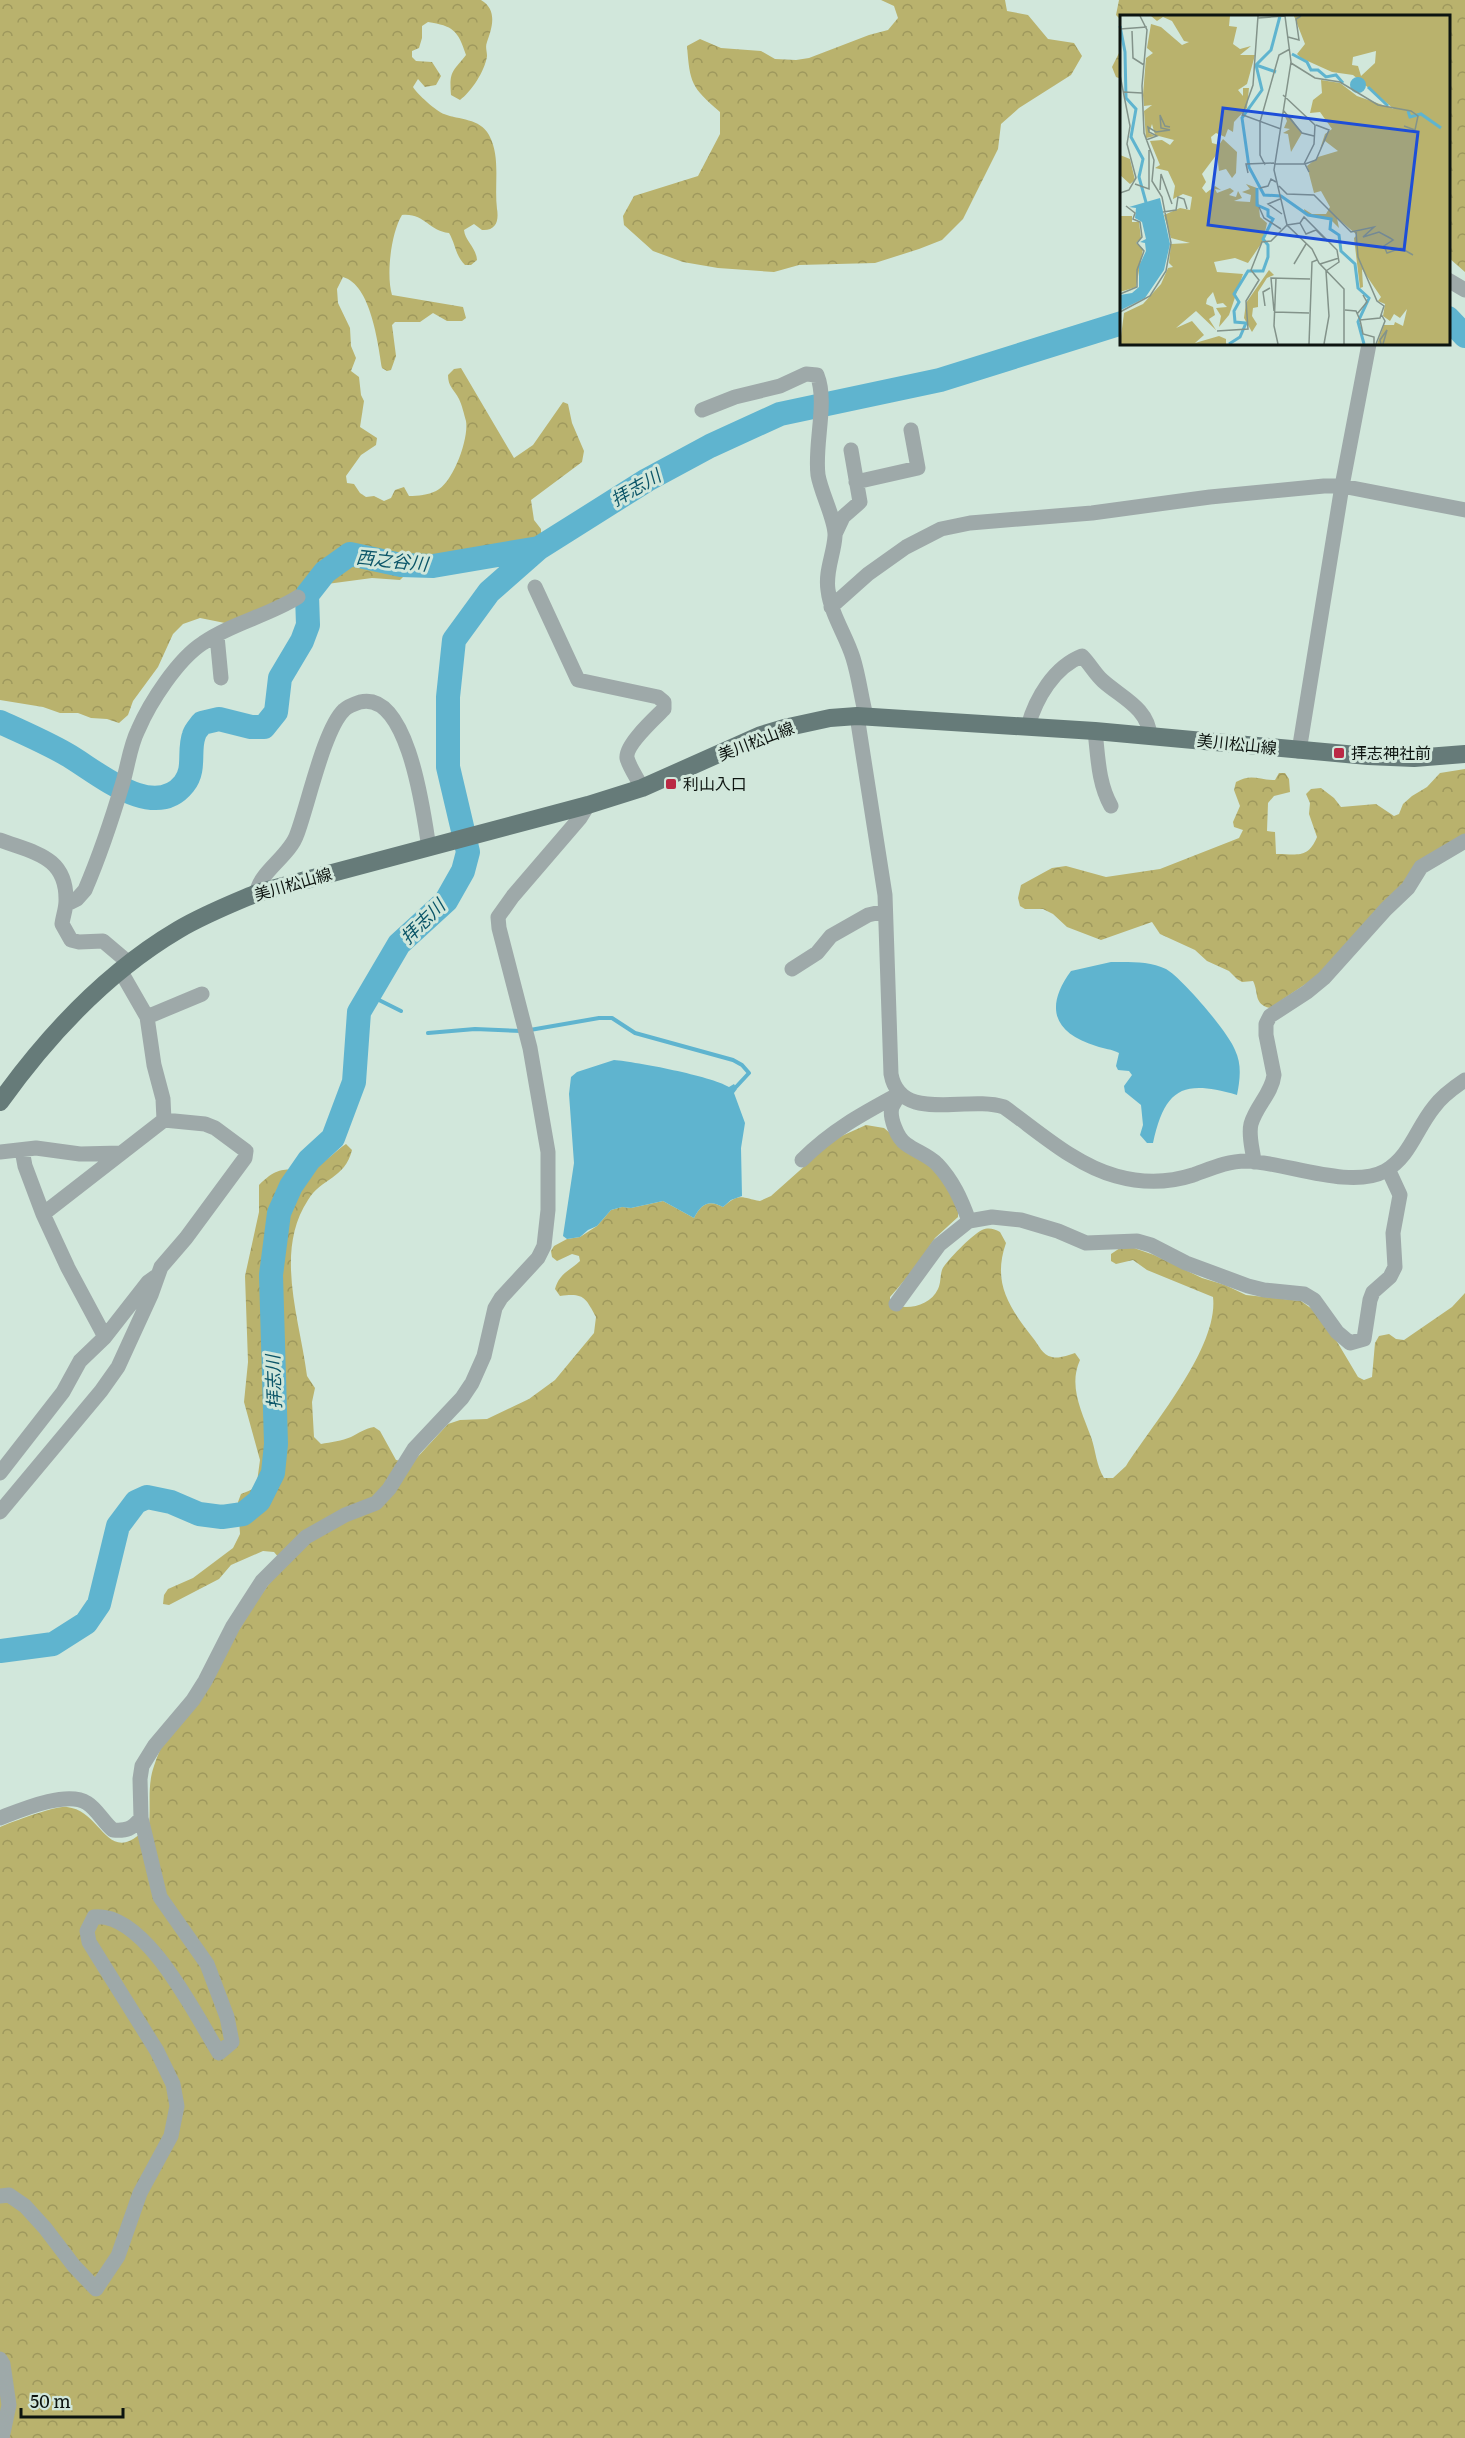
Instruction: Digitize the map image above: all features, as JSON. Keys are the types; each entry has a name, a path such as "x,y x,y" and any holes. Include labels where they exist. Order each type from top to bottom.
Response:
{"main road":[{"name":"美川松山線","path":"0,1102 44,1045 94,993 124,966 180,929 257,893 499,830 642,788 772,731 812,721 862,716 1095,731 1299,751 1414,758 1465,754"}],"street":[{"path":"1450,281 1465,290"},
{"path":"1299,751 1342,486 1369,345"},
{"path":"702,411 735,397 780,386 812,373 817,375 820,382 818,474 835,534"},
{"path":"856,482 918,468 917,437"},
{"path":"851,450 860,502 843,517 835,534 827,576 831,607 853,658 862,716 883,874 891,1074 893,1086 899,1094 919,1104 989,1102 1004,1107 1093,1168 1116,1176 1154,1182 1172,1180 1230,1163 1254,1162 1356,1179 1370,1177 1397,1164 1409,1149 1434,1106 1465,1080"},
{"path":"831,607 868,574 906,547 941,529 970,523 1092,513 1210,497 1266,493 1298,487 1342,486 1465,510"},
{"path":"535,587 578,680 658,697 664,702 664,710 646,727 629,749 627,758 642,788"},
{"path":"66,904 77,899 85,890 116,805 137,731 152,703 193,651 217,636 281,608 298,597"},
{"path":"217,636 221,678"},
{"path":"1028,726 1031,714 1050,681 1061,667 1082,656 1101,679 1145,715 1150,736"},
{"path":"257,893 261,879 284,856 297,837 330,732 344,710 353,704 365,701 375,702 393,718 400,731 419,788 429,848"},
{"path":"1095,731 1100,777 1103,790 1111,806"},
{"path":"0,2196 9,2195 24,2206 96,2289 118,2256 140,2193 171,2136 177,2106 173,2084 157,2051 88,1942 87,1931 94,1917 106,1916 130,1927 164,1964 219,2053 232,2042 227,2017 207,1964 160,1897 141,1818 142,1766 155,1745 193,1700 233,1626 262,1581 306,1537 345,1515 376,1503 389,1488 414,1449 462,1398 472,1383 484,1356 495,1308 501,1298 538,1258 544,1246 548,1210 548,1152 530,1048 498,917 513,896 580,818 588,805"},
{"path":"0,840 49,859 57,866 63,875 66,904 62,924 71,940 103,941 124,966 147,1017 154,1065 163,1099 164,1120"},
{"path":"1254,1162 1250,1126 1273,1082 1274,1075 1266,1024 1270,1016 1324,978 1408,888 1421,867 1465,841"},
{"path":"792,969 817,953 831,936 868,915 885,911"},
{"path":"147,1017 202,993"},
{"path":"802,1160 821,1141 841,1126 899,1094"},
{"path":"899,1094 891,1108 900,1139 930,1158 944,1172 956,1188 969,1221"},
{"path":"0,1512 101,1391 118,1367 151,1295 160,1267 186,1238 245,1158 246,1151 215,1128 205,1124 164,1120 43,1214"},
{"path":"0,1152 36,1148 80,1154 121,1153"},
{"path":"22,1150 25,1166 43,1214 68,1268 105,1336"},
{"path":"896,1304 939,1245 969,1221 992,1217 1021,1220 1058,1231 1086,1243 1137,1241 1186,1263 1248,1286 1304,1294 1314,1300 1344,1340 1350,1343 1358,1342 1364,1340 1367,1330 1373,1292 1390,1277 1395,1267 1393,1233 1400,1194 1389,1169"},
{"path":"0,1473 63,1392 80,1361 105,1336 148,1282 156,1277"},
{"path":"0,1818 64,1798 78,1799 88,1803 113,1830 132,1829 141,1818"},
{"path":"0,2359 3,2364 9,2405 2,2438"}],"green space":[{"path":"0,0 481,0 486,4 492,14 492,20 486,46 486,62 469,92 460,100 451,95 453,72 466,55 460,40 449,28 428,22 422,26 419,48 412,51 412,57 416,61 432,62 441,76 436,85 425,87 418,79 413,87 441,113 475,122 489,135 496,161 497,221 491,229 482,230 474,224 464,230 477,260 471,265 465,265 449,233 442,232 416,217 402,215 395,232 391,254 389,277 392,295 463,307 466,318 462,321 447,321 433,313 420,322 395,322 392,325 396,356 391,370 387,371 382,368 372,316 367,303 353,282 343,277 337,289 338,303 350,328 351,346 356,358 351,371 359,377 364,401 360,427 377,438 376,445 361,455 346,476 347,483 354,484 366,497 374,496 384,501 391,498 395,490 404,487 409,496 430,493 442,486 454,470 466,429 461,404 448,379 448,375 454,369 461,368 514,458 533,445 563,402 568,404 572,423 584,451 582,462 531,500 534,520 541,529 541,537 536,542 421,564 414,567 400,580 372,578 302,589 287,598 225,623 200,618 183,624 173,634 158,667 133,701 128,715 119,723 78,713 60,713 43,707 0,700"},
{"path":"881,0 1005,0 1007,11 1028,15 1048,39 1074,43 1082,56 1071,75 1019,108 1001,124 998,149 963,219 942,240 875,263 799,265 774,272 718,268 683,262 653,251 624,225 623,216 634,196 698,176 720,134 720,112 694,84 689,68 687,46 700,39 721,48 761,51 775,59 809,58 888,30 898,18 894,6"},
{"path":"1119,0 1465,0 1465,272 1450,259 1450,15 1120,15 1120,19 1116,15"},
{"path":"1120,51 1120,79 1116,77 1112,67"},
{"path":"1465,769 1465,836 1405,885 1322,973 1270,1008 1259,1001 1253,981 1242,982 1229,971 1207,961 1195,950 1160,934 1152,922 1101,940 1067,927 1053,914 1043,909 1025,909 1020,906 1018,898 1021,885 1052,868 1066,866 1106,877 1160,869 1239,838 1243,830 1234,827 1233,822 1240,806 1234,790 1236,782 1241,779 1251,777 1275,780 1279,773 1285,773 1289,779 1290,792 1274,796 1268,803 1267,831 1275,832 1276,854 1301,854 1310,849 1317,837 1309,814 1310,803 1306,794 1311,789 1321,788 1341,807 1376,804 1394,816 1399,814 1403,804 1427,787 1440,773"},
{"path":"866,1125 884,1128 933,1169 946,1185 958,1207 958,1217 935,1238 915,1268 890,1297 890,1304 911,1307 930,1300 938,1289 944,1266 966,1242 985,1229 1000,1232 1006,1243 1002,1257 1002,1282 1010,1305 1046,1354 1058,1358 1075,1353 1080,1360 1075,1379 1080,1409 1104,1478 1113,1478 1126,1466 1182,1385 1206,1339 1212,1317 1213,1297 1147,1270 1133,1260 1116,1264 1111,1261 1111,1254 1120,1248 1134,1248 1154,1255 1202,1278 1246,1295 1301,1301 1312,1309 1336,1340 1358,1377 1364,1380 1372,1377 1375,1343 1379,1336 1389,1334 1396,1339 1404,1340 1452,1307 1465,1293 1465,2438 0,2438 0,1827 45,1811 67,1807 90,1818 114,1841 124,1843 135,1838 149,1825 152,1773 168,1735 260,1596 285,1565 274,1552 263,1551 231,1565 219,1579 169,1605 163,1604 164,1595 168,1589 193,1578 233,1548 240,1534 238,1502 241,1494 251,1490 257,1482 260,1460 244,1402 248,1362 245,1276 259,1212 259,1185 267,1177 281,1170 306,1168 320,1164 346,1144 352,1150 344,1167 319,1187 308,1200 298,1220 293,1241 291,1264 295,1309 307,1376 315,1388 312,1402 314,1437 321,1444 348,1438 374,1427 380,1431 396,1460 412,1463 448,1424 460,1420 487,1419 529,1399 555,1380 594,1333 596,1317 586,1301 574,1295 560,1296 555,1289 562,1276 580,1261 579,1256 572,1254 557,1261 552,1257 551,1251 554,1246 567,1239 580,1237 597,1226 611,1210 622,1207 631,1208 663,1201 694,1218 706,1204 714,1203 723,1207 733,1199 741,1197 760,1201 771,1196 835,1139"}],"water":[{"path":"1111,962 1153,965 1173,974 1224,1031 1239,1061 1240,1078 1237,1095 1202,1088 1179,1093 1163,1110 1153,1143 1147,1143 1140,1135 1143,1125 1141,1105 1125,1092 1124,1086 1132,1075 1129,1071 1118,1070 1116,1066 1119,1053 1082,1041 1071,1034 1058,1018 1056,1008 1058,996 1071,971"},
{"path":"614,1060 691,1074 729,1087 734,1084 737,1089 734,1093 745,1123 741,1148 742,1196 731,1200 723,1207 714,1203 706,1204 694,1218 663,1201 631,1208 622,1207 611,1210 597,1226 580,1237 567,1239 563,1236 574,1163 569,1094 571,1077 577,1072"}],"waterway":[{"name":"拝志川","path":"1450,320 1465,336"},
{"name":"拝志川","path":"0,1651 53,1644 86,1623 99,1604 118,1526 136,1502 147,1497 171,1502 199,1514 222,1517 243,1514 259,1501 273,1473 276,1444 271,1275 279,1213 291,1186 309,1160 333,1138 354,1082 359,1012 399,944 446,901 463,871 468,852 448,767 448,697 454,640 489,592 539,548 647,480 710,446 780,414 940,380 1120,324"},
{"name":"西之谷川","path":"0,722 58,750 124,790 141,796 157,798 171,795 188,778 192,741 202,723 219,719 251,727 264,727 276,712 280,678 302,641 308,625 307,595 325,572 350,554 401,565 433,566 539,548"},
{"path":"369,995 401,1011"},
{"path":"530,1030 599,1018 612,1018 635,1033 733,1060 742,1065 749,1073 736,1087"},
{"path":"428,1033 475,1029 521,1031"}],"place":[{"name":"拝志神社前","path":"1339,753"},
{"name":"利山入口","path":"671,784"}]}
